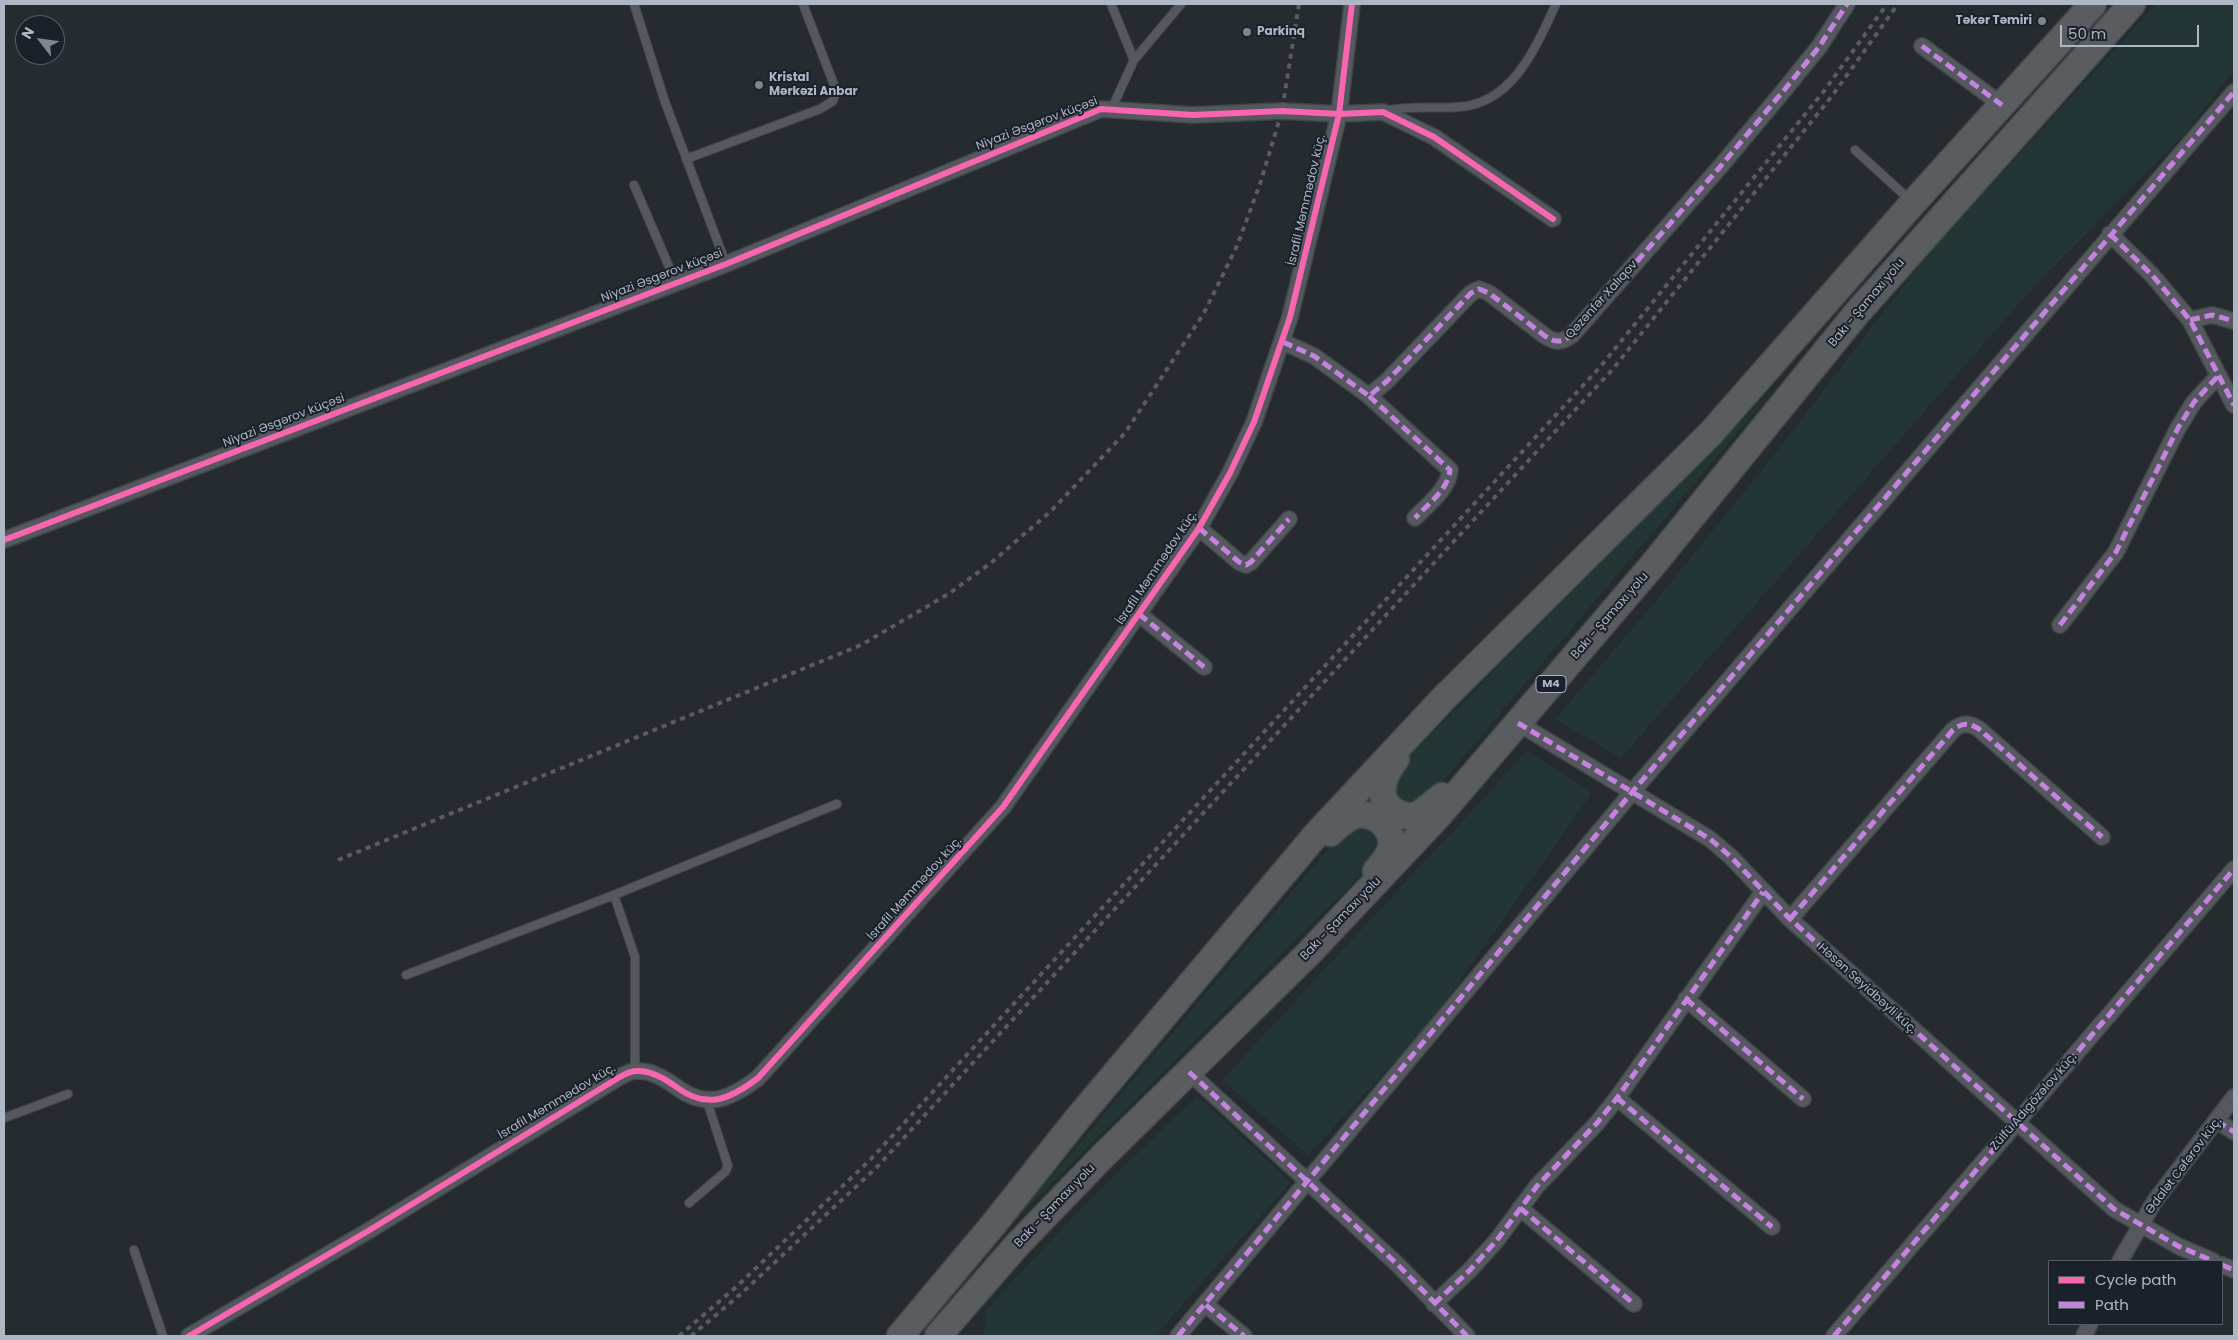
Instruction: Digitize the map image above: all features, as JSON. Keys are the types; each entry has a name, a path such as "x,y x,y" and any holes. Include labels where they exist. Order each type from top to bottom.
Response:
{"highway":[{"path":"900,1336 994,1225 1078,1118 1315,836 1443,699 1711,433 2093,4"},
{"name":"Bakı - Şamaxı yolu","path":"938,1336 1024,1239 1102,1157 1309,953 1376,884 1518,723 1651,567 1856,312 2132,4"},
{"path":"1443,699 1384,777 1381,789 1385,800 1394,810 1412,817 1421,813 1498,746"},
{"path":"1262,901 1346,819 1366,815 1374,817 1383,824 1390,833 1392,845 1388,855 1309,953"}],"street":[{"name":"İsrafil Məmmədov küç.","path":"190,1336 368,1231 618,1078 635,1071 650,1072 665,1079 691,1097 707,1101 724,1098 742,1090 758,1078 986,828 1044,750 1199,528 1230,473 1254,422 1283,342 1339,114 1352,4"},
{"name":"Qəzənfər Xalıqov","path":"1369,396 1387,381 1471,292 1479,289 1490,293 1554,342 1564,341 1572,335 1720,167 1785,89 1819,47 1847,4"},
{"path":"1922,46 2002,105"},
{"path":"1178,1336 1206,1305 1633,790 2234,92"},
{"name":"Niyazi Əsgərov küçəsi","path":"4,540 726,264 1087,113 1112,108 1193,115 1282,111 1339,114 1383,112"},
{"path":"1383,112 1434,137 1553,218"},
{"path":"2110,234 2152,275 2190,320 2234,405"},
{"path":"2190,320 2212,315 2234,321"},
{"path":"1283,342 1314,356 1369,396 1450,470 1449,480 1445,487 1414,518"},
{"path":"2060,625 2116,552 2178,428 2194,402 2218,376"},
{"path":"1199,528 1239,562 1246,564 1251,562 1288,519"},
{"path":"1140,614 1204,667"},
{"name":"Həsən Seyidbəyli küç.","path":"1518,723 1633,790 1710,839 1731,856 1790,919 2114,1209 2140,1226 2178,1246 2211,1260"},
{"path":"1790,919 1953,730 1961,724 1970,724 1980,729 2102,837"},
{"name":"Zülfü Adıgözəlov küç.","path":"1834,1336 2234,869"},
{"path":"1434,1304 1486,1252 1537,1186 1597,1123 1617,1098 1763,892"},
{"path":"1686,999 1803,1099"},
{"path":"1189,1072 1398,1265 1467,1336"},
{"name":"Ədalət Cəfərov küç.","path":"2121,1260 2140,1226 2175,1173 2234,1097"},
{"path":"1617,1098 1772,1227"},
{"path":"2217,1121 2234,1132"},
{"path":"1520,1208 1634,1304"},
{"path":"1206,1305 1244,1336"}],"lane":[{"path":"634,4 665,102 726,264"},
{"path":"686,158 820,109 833,101 836,90 803,4"},
{"path":"1111,4 1134,60"},
{"path":"1112,108 1134,60 1180,4"},
{"path":"1383,112 1402,107 1472,106 1486,100 1513,81 1533,54 1556,4"},
{"path":"1855,150 1913,204"},
{"path":"634,185 676,283"},
{"path":"406,975 614,895 837,804"},
{"path":"614,895 635,957 635,1071"},
{"path":"4,1118 68,1094"},
{"path":"689,1203 725,1172 728,1166 707,1101"},
{"path":"134,1250 163,1336"}],"shaded area":[{"path":"2156,4 2234,4 2234,70 2187,131 2031,290 1621,758 1555,719 1656,601 1781,446 1923,260"},
{"path":"1780,382 1437,788 1426,799 1409,804 1394,792 1397,772 1406,760"},
{"path":"1527,751 1592,793 1429,1025 1308,1155 1222,1080"},
{"path":"1354,826 1370,828 1377,836 1377,847 1368,868 1011,1224 1340,835"},
{"path":"1197,1096 1291,1182 1155,1336 984,1336 986,1310 1086,1203"}],"railway":[{"path":"338,860 861,645 950,593 992,562 1051,511 1125,433 1204,313 1237,246 1260,184 1282,111 1299,4"},
{"path":"679,1336 736,1287 870,1160 1601,366 1824,91 1887,4"},
{"path":"691,1336 742,1293 876,1168 1612,370 1832,96 1898,4"}],"marked path":[{"path":"1283,342 1314,356 1369,396 1387,381 1471,293 1479,289 1489,293 1545,336 1555,341 1562,341 1568,338 1720,167 1819,47 1847,4"},
{"path":"1922,46 2002,105"},
{"path":"1178,1336 1633,791 2234,92"},
{"path":"2110,234 2152,275 2190,320 2234,405"},
{"path":"2190,320 2212,315 2234,321"},
{"path":"2060,625 2116,552 2178,428 2194,402 2218,376"},
{"path":"1369,396 1450,470 1446,484 1415,518"},
{"path":"1199,528 1239,562 1246,565 1251,562 1289,519"},
{"path":"1139,614 1204,667"},
{"path":"1518,723 1710,839 1731,857 1790,919 2114,1209 2178,1246 2211,1260"},
{"path":"1790,919 1953,730 1963,725 1979,729 2102,837"},
{"path":"1834,1336 2234,869"},
{"path":"1434,1304 1470,1270 1497,1240 1537,1186 1597,1123 1617,1098 1763,892"},
{"path":"1686,999 1803,1099"},
{"path":"1189,1072 1398,1265 1467,1336"},
{"path":"1617,1098 1772,1227"},
{"path":"2217,1121 2234,1132"},
{"path":"1520,1208 1634,1304"},
{"path":"2223,1265 2234,1270"},
{"path":"1206,1305 1244,1336"}],"cycle path":[{"path":"189,1336 368,1231 627,1073 636,1071 652,1073 686,1093 707,1100 727,1097 747,1086 758,1078 1003,807 1199,528 1230,473 1254,422 1290,317 1339,114 1352,4"},
{"path":"4,540 726,264 1101,109 1193,115 1282,111 1339,114 1383,112 1434,137 1553,219"}],"place":[{"name":"Təkər Təmiri","path":"2042,21"},
{"name":"Parkinq","path":"1247,32"},
{"name":"Kristal Mərkəzi Anbar","path":"759,85"}]}
